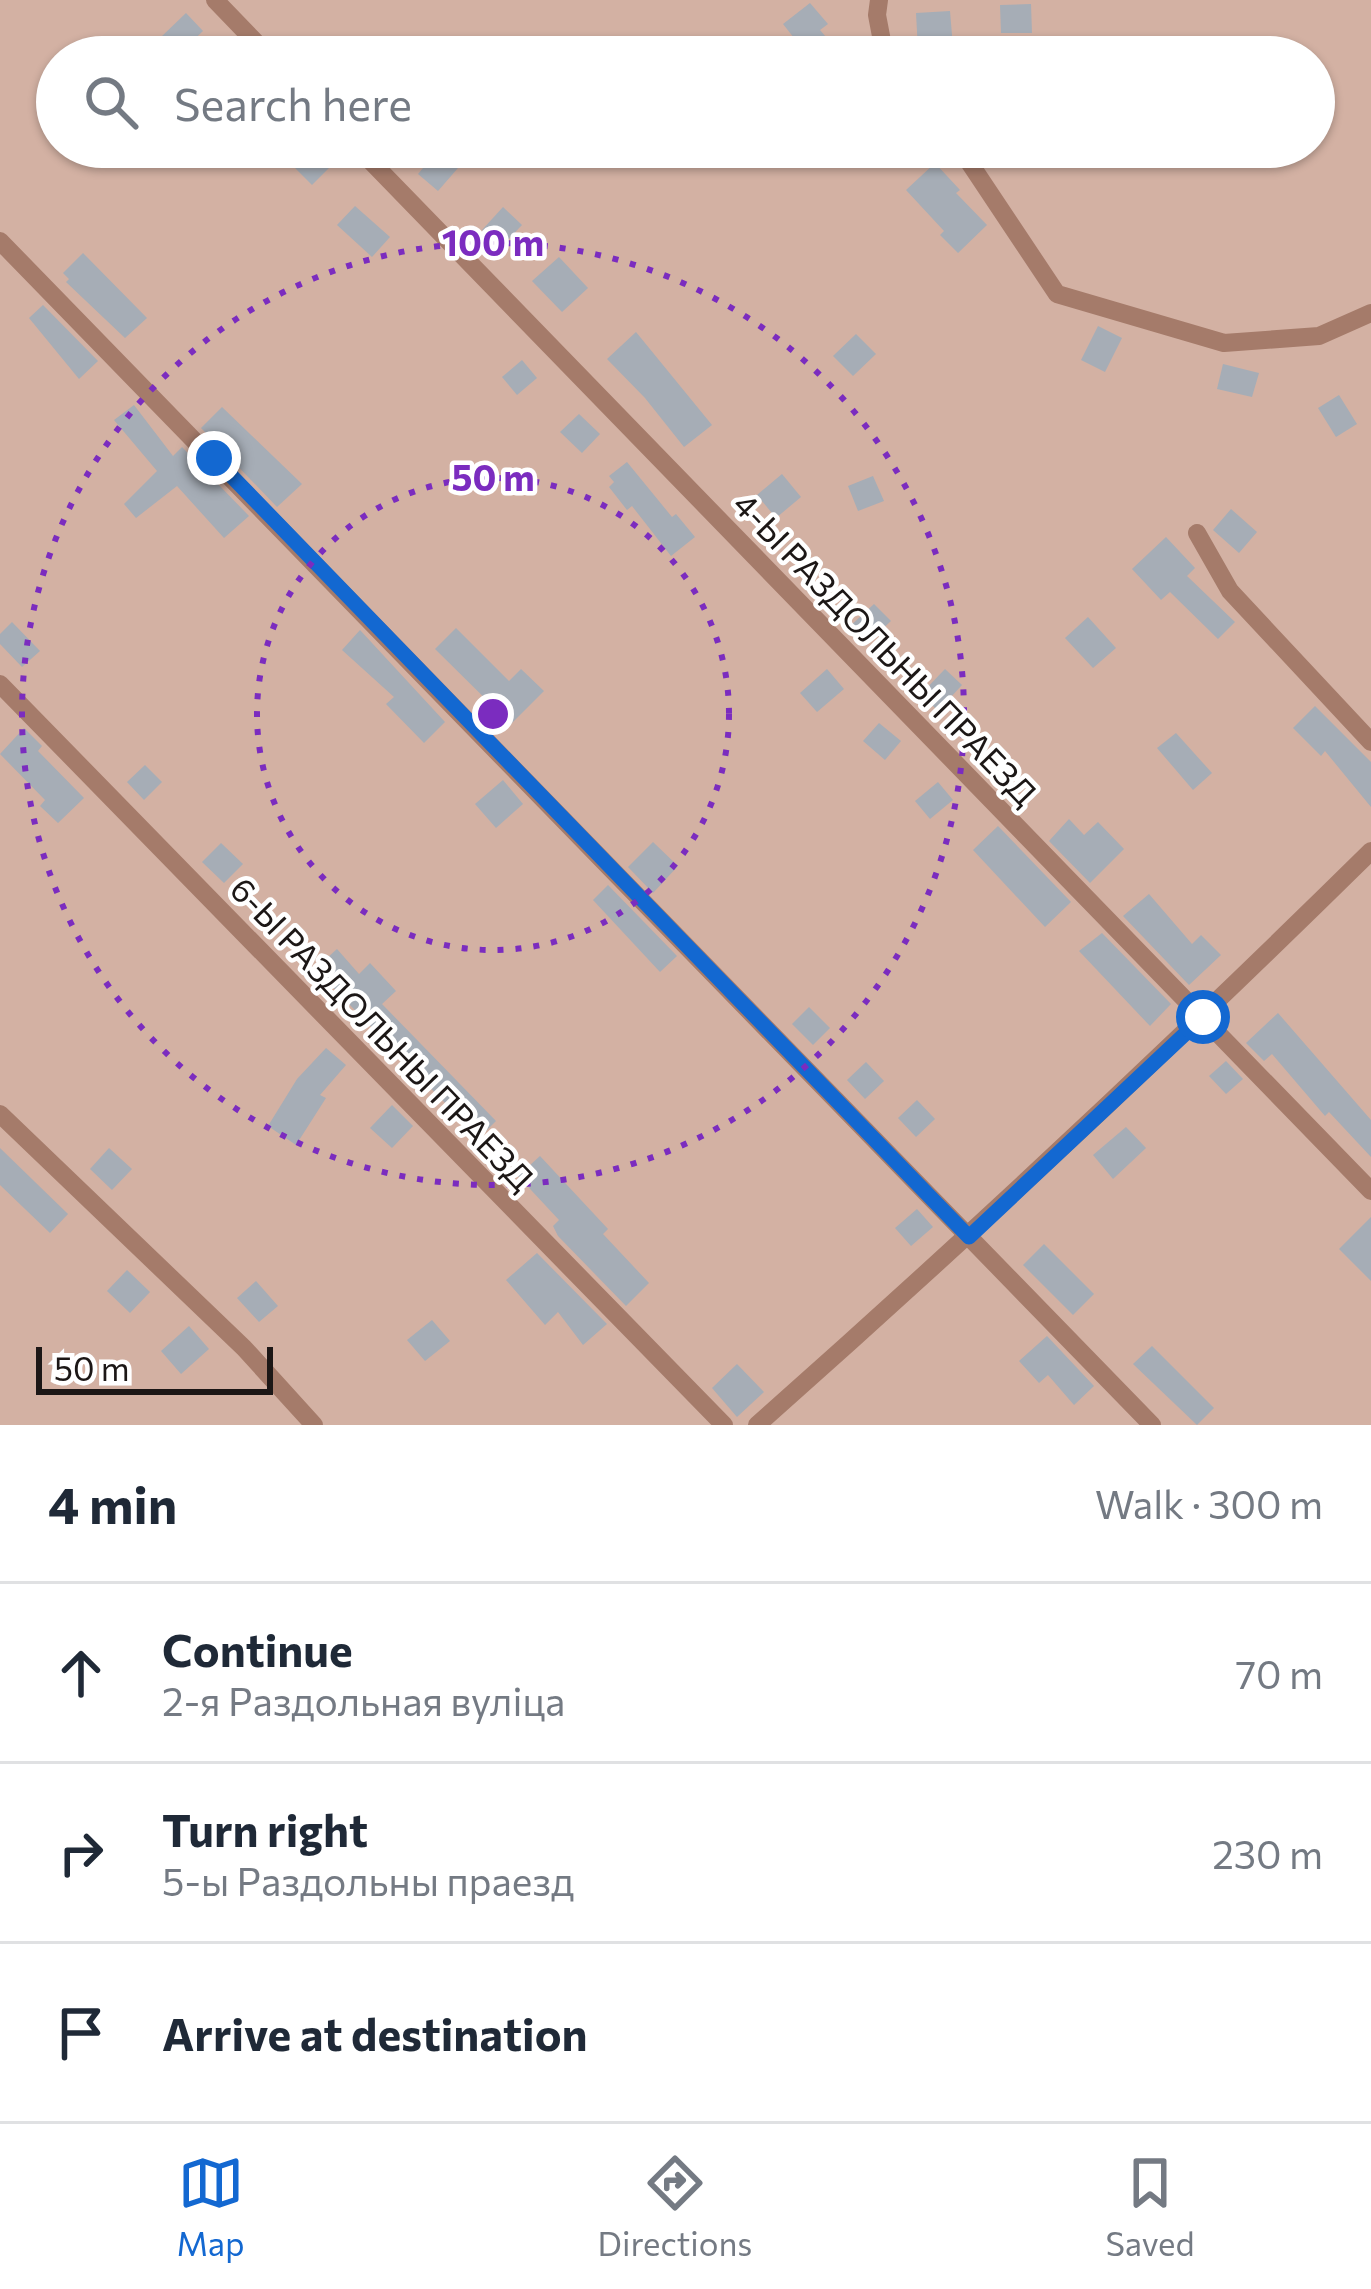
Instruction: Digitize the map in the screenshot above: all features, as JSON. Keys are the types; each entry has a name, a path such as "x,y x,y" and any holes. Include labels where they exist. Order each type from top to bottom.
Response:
{"lane":[{"path":"215,0 250,36"},
{"path":"862,0 878,8"},
{"name":"4-Ы РАЗДОЛЬНЫ ПРАЕЗД","path":"377,168 1371,1191"},
{"path":"973,168 1057,294 1224,343 1319,337 1371,314"},
{"path":"0,241 1152,1425"},
{"path":"1197,533 1230,592 1371,742"},
{"name":"6-Ы РАЗДОЛЬНЫ ПРАЕЗД","path":"0,684 724,1425"},
{"path":"757,1425 969,1237 1371,851"},
{"path":"0,1114 244,1348 314,1425"}],"shaded area":[{"path":"0,0 1371,0 1371,1425 0,1425"}],"building":[{"path":"810,3 828,24 820,30 825,36 792,36 783,24"},
{"path":"1031,4 1032,33 1001,33 1000,5"},
{"path":"950,11 952,36 917,36 916,13"},
{"path":"186,13 203,31 198,36 162,36"},
{"path":"295,168 329,168 312,185"},
{"path":"423,168 458,168 438,191 418,174"},
{"path":"930,168 940,168 987,225 958,253 906,190"},
{"path":"355,206 390,237 372,257 337,225"},
{"path":"503,207 522,225 501,247 482,230"},
{"path":"83,253 147,318 125,338 66,282 69,279 63,273"},
{"path":"559,257 588,288 562,312 532,281"},
{"path":"43,305 98,361 79,379 29,318"},
{"path":"1098,326 1122,338 1105,372 1081,360"},
{"path":"636,332 712,425 684,447 607,359"},
{"path":"856,334 876,354 853,376 833,356"},
{"path":"522,360 537,378 517,395 502,377"},
{"path":"1223,364 1259,373 1252,397 1217,389"},
{"path":"1339,395 1357,424 1336,437 1318,408"},
{"path":"134,405 173,456 182,447 249,516 224,538 177,486 136,518 124,504 157,471 114,420"},
{"path":"222,407 302,484 277,507 201,428"},
{"path":"579,414 600,434 582,453 560,432"},
{"path":"627,462 672,517 676,514 695,537 671,556 632,506 627,510 609,487 614,482 609,476"},
{"path":"782,474 801,497 776,518 757,495"},
{"path":"873,476 884,501 858,511 848,486"},
{"path":"1231,509 1257,532 1239,553 1213,530"},
{"path":"1166,537 1195,568 1187,576 1235,622 1218,639 1170,592 1161,600 1132,569"},
{"path":"874,604 891,621 864,646 848,628"},
{"path":"1088,617 1116,648 1093,668 1065,638"},
{"path":"12,622 40,651 22,667 0,644 0,634"},
{"path":"456,628 509,681 521,669 544,691 511,724 435,649"},
{"path":"360,630 445,722 424,743 386,704 394,697 342,650"},
{"path":"827,669 844,689 817,712 800,693"},
{"path":"945,669 962,685 938,711 921,694"},
{"path":"1315,706 1371,762 1371,807 1325,751 1321,756 1293,728"},
{"path":"879,723 901,741 885,760 863,741"},
{"path":"24,728 42,746 38,751 84,798 58,823 40,806 45,800 0,754"},
{"path":"1176,733 1212,773 1193,790 1157,748"},
{"path":"145,765 162,782 144,800 127,782"},
{"path":"503,780 523,804 496,828 475,804"},
{"path":"938,782 953,800 930,819 915,801"},
{"path":"1069,819 1084,835 1098,822 1124,849 1090,883 1049,841"},
{"path":"998,826 1071,902 1045,927 973,850"},
{"path":"653,842 678,866 653,893 628,867"},
{"path":"221,843 243,864 224,883 202,862"},
{"path":"608,885 677,956 660,972 593,900"},
{"path":"1149,894 1192,944 1201,935 1221,955 1189,985 1123,916"},
{"path":"1102,933 1171,1004 1150,1026 1079,951"},
{"path":"337,949 359,974 370,963 396,991 382,1004 496,1121 479,1138 315,969"},
{"path":"809,1007 830,1028 813,1045 792,1024"},
{"path":"1278,1013 1371,1120 1371,1157 1329,1112 1325,1116 1272,1054 1264,1061 1246,1043"},
{"path":"326,1048 346,1065 320,1095 326,1098 296,1145 268,1126 297,1079"},
{"path":"1226,1061 1243,1079 1226,1094 1209,1076"},
{"path":"866,1062 884,1081 865,1099 847,1080"},
{"path":"917,1100 935,1119 916,1137 898,1118"},
{"path":"392,1105 413,1126 392,1148 370,1128"},
{"path":"1126,1127 1146,1148 1113,1179 1093,1155"},
{"path":"0,1148 68,1214 50,1233 0,1185"},
{"path":"109,1148 132,1169 112,1190 90,1169"},
{"path":"540,1156 608,1229 603,1234 649,1283 626,1306 558,1236 553,1226 559,1220 518,1176"},
{"path":"917,1209 933,1227 911,1246 895,1228"},
{"path":"1371,1217 1371,1281 1339,1249"},
{"path":"1044,1244 1094,1294 1073,1315 1023,1265"},
{"path":"537,1253 607,1324 583,1345 558,1312 545,1325 506,1280"},
{"path":"127,1270 150,1292 130,1313 107,1291"},
{"path":"256,1281 278,1306 259,1322 237,1298"},
{"path":"432,1320 450,1341 425,1361 407,1340"},
{"path":"189,1326 209,1349 181,1374 161,1351"},
{"path":"1047,1336 1094,1386 1074,1405 1048,1375 1039,1383 1019,1361"},
{"path":"1152,1346 1214,1408 1197,1425 1133,1364"},
{"path":"737,1364 764,1392 737,1417 712,1388"}],"route":[{"path":"214,458 969,1237 1203,1017"}]}
